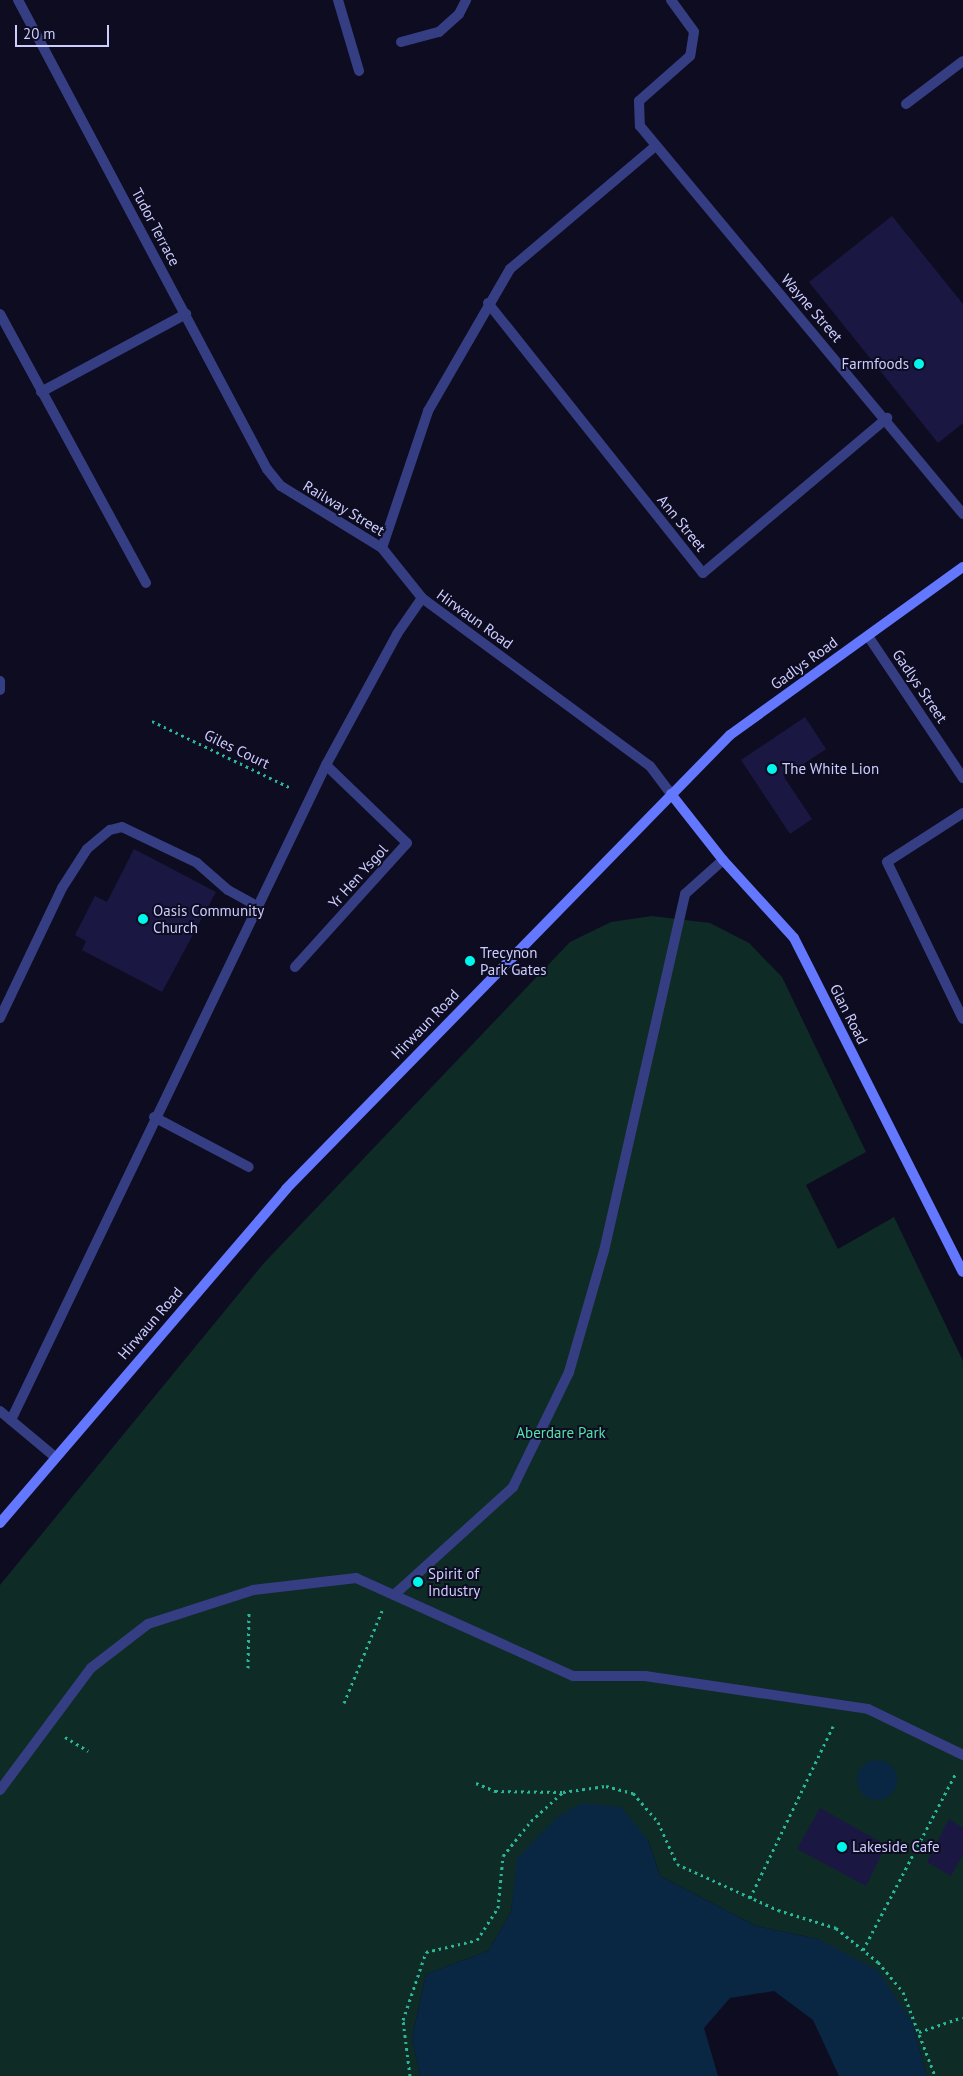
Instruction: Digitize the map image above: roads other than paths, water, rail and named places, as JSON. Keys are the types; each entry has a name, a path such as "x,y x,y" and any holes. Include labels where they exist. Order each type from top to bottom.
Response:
{"main road":[{"name":"Gadlys Road","path":"671,794 730,735 963,567"},
{"name":"Glan Road","path":"671,794 723,860 794,938 963,1272"},
{"name":"Hirwaun Road","path":"0,1523 54,1456 286,1189 671,794"}],"street":[{"name":"Tudor Terrace","path":"18,0 267,469"},
{"path":"338,0 359,71"},
{"path":"401,42 439,32 459,14 466,0"},
{"name":"Wayne Street","path":"671,0 694,32 690,56 640,101 640,126 654,148 887,418 963,514"},
{"path":"906,104 963,61"},
{"path":"382,548 428,411 488,303 510,270 654,148"},
{"name":"Ann Street","path":"488,303 703,573 887,418"},
{"path":"0,314 146,583"},
{"path":"41,392 186,314"},
{"name":"Railway Street","path":"267,469 281,486 382,548 422,598"},
{"path":"10,1420 154,1117 326,765 397,634 422,598"},
{"name":"Hirwaun Road","path":"422,598 650,766 671,794"},
{"name":"Gadlys Street","path":"868,636 963,778"},
{"path":"0,681 0,690"},
{"name":"Yr Hen Ysgol","path":"295,967 407,843 326,765"},
{"path":"963,813 887,862 963,1019"},
{"path":"0,1018 62,888 87,849 110,830 122,827 197,863 228,890 257,906"},
{"path":"392,1594 514,1487 569,1372 604,1251 685,894 723,860"},
{"path":"154,1117 249,1167"},
{"path":"0,1411 54,1456"},
{"path":"0,1790 91,1668 148,1624 249,1591 356,1578 573,1676 645,1676 868,1709 963,1755"}],"water":[{"path":"881,1760 888,1763 894,1769 897,1780 896,1788 888,1797 881,1800 873,1800 866,1797 858,1788 857,1776 860,1769 869,1761"},
{"path":"583,1803 621,1807 648,1840 660,1876 756,1926 818,1939 879,1971 912,2022 927,2076 839,2076 813,2020 774,1991 730,1998 704,2028 718,2076 420,2076 412,2038 426,1974 488,1951 511,1912 517,1858 557,1817"}],"place":[{"name":"Farmfoods","path":"919,364"},
{"name":"The White Lion","path":"772,769"},
{"name":"Oasis Community Church","path":"143,919"},
{"name":"Trecynon Park Gates","path":"470,961"},
{"name":"Spirit of Industry","path":"418,1582"},
{"name":"Lakeside Cafe","path":"842,1847"}],"park label":[{"name":"Aberdare Park","path":"561,1433"}]}
